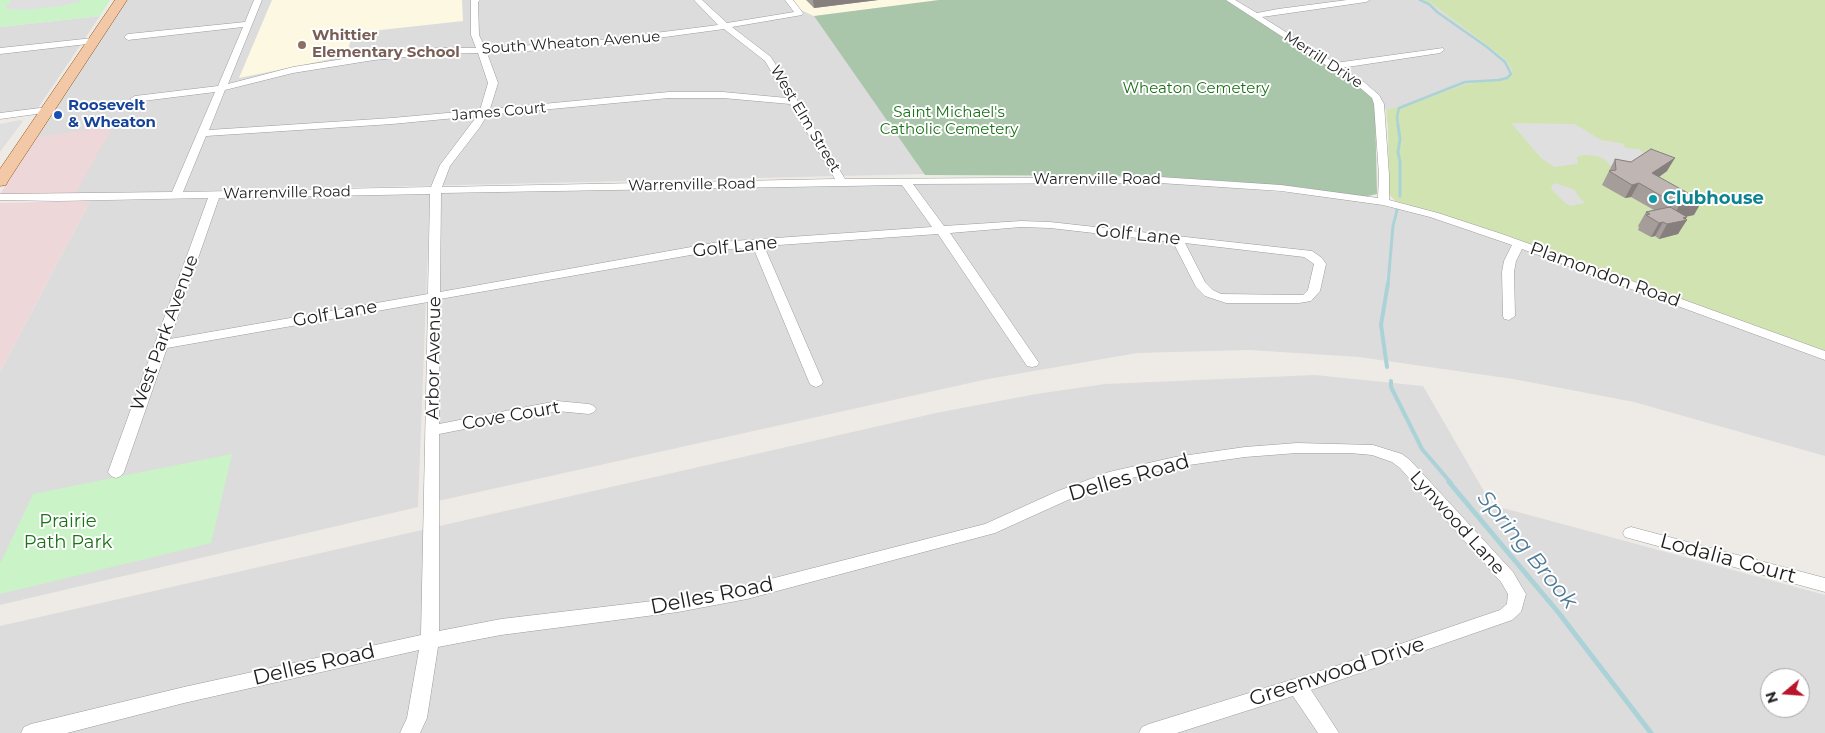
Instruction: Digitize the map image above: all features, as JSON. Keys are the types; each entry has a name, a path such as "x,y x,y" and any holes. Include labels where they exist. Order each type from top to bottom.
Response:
{"main road":[{"path":"0,181 121,0"}],"street":[{"path":"177,194 258,0"},
{"name":"West Elm Street","path":"698,0 710,14 768,58 842,182"},
{"name":"South Wheaton Avenue","path":"135,99 222,88 277,74 333,63 426,52 584,45 726,27 799,13 789,0"},
{"name":"Merrill Drive","path":"1230,0 1369,90 1379,104 1384,176 1383,202"},
{"path":"1256,16 1278,11 1366,0"},
{"name":"Arbor Avenue","path":"410,733 417,718 430,642 430,518 436,190 445,164 478,124 488,104 493,83 489,68 480,50 474,27 475,1"},
{"path":"128,37 248,24"},
{"path":"0,51 94,41"},
{"path":"1334,66 1440,50"},
{"name":"James Court","path":"204,133 483,114 669,95 723,95 793,101"},
{"path":"0,116 48,110"},
{"name":"Warrenville Road","path":"0,197 842,182 1160,180 1281,188 1383,202"},
{"path":"905,182 1032,363"},
{"name":"West Park Avenue","path":"116,472 215,194"},
{"name":"Plamondon Road","path":"1383,202 1434,215 1520,244 1825,356"},
{"name":"Golf Lane","path":"161,345 719,246 940,230 1050,225 1298,252 1314,257 1320,264 1314,291 1307,298 1226,299 1217,297 1204,289 1177,239"},
{"path":"757,243 816,382"},
{"path":"1509,316 1508,272 1510,261 1520,244"},
{"name":"Cove Court","path":"433,430 557,406 589,409"},
{"name":"Delles Road","path":"31,733 299,668 501,627 678,606 748,592 988,528 1018,517 1091,484 1175,462 1246,452 1297,448 1350,448 1373,450 1386,454"},
{"name":"Lynwood Lane","path":"1386,454 1405,464 1507,577 1516,594 1516,601"},
{"name":"Lodalia Court","path":"1631,533 1825,584"},
{"name":"Greenwood Drive","path":"1150,733 1297,686 1506,615 1515,607 1516,601"},
{"path":"1297,686 1329,733"}],"shaded area":[{"path":"11,0 85,0 63,6 24,10 5,9"},
{"path":"126,0 793,0 801,10 814,16 925,174 75,194 37,137"},
{"name":"Whittier Elementary School","path":"272,0 462,0 463,21 353,33 346,56 239,78"},
{"path":"793,0 939,0 814,16 801,10"},
{"path":"1226,0 1423,0 1431,3 1496,52 1507,61 1513,73 1509,78 1466,84 1416,102 1386,110"},
{"path":"100,16 36,111 0,115 0,27"},
{"path":"23,121 0,152 0,124"},
{"path":"1511,123 1575,124 1601,140 1622,143 1626,148 1639,149 1652,162 1616,171 1604,159 1584,155 1577,157 1578,163 1576,164 1554,167 1541,158"},
{"path":"113,126 75,194 0,194 37,137"},
{"path":"1105,181 1187,184 1326,196 1377,204 1424,215 1472,230 1825,360 1825,456 1634,402 1513,379 1359,357 1249,350 1137,353 988,379 438,501 441,193 902,183"},
{"path":"1555,183 1575,190 1585,203 1570,206 1564,202 1552,190 1551,186"},
{"path":"430,194 418,507 0,605 0,372 90,201"},
{"path":"90,201 45,286 0,372 0,203"},
{"path":"1315,375 1423,386 1492,505 1825,595 1825,733 0,733 0,626 936,413 1036,394 1105,384"}],"green space":[{"path":"0,0 110,0 100,16 0,27"},
{"name":"Wheaton Cemetery","path":"939,0 1226,0 1366,91 1373,99 1375,107 1377,194 1363,197 1306,188 1146,176 925,175 814,16"},
{"path":"1423,0 1825,0 1825,352 1519,240 1395,201 1389,194 1386,110 1416,102 1466,84 1509,78 1513,73 1507,61 1496,52 1431,3"},
{"name":"Prairie Path Park","path":"232,454 211,543 0,594 0,564 33,494"}],"building":[{"path":"1651,149 1675,158 1652,173 1702,201 1679,206 1639,183 1632,185 1609,171 1616,170 1615,159 1631,162"},
{"path":"1670,207 1687,217 1683,218 1687,220 1667,224 1659,223 1646,215 1650,214 1646,212"}],"waterway":[{"name":"Spring Brook","path":"1398,126 1399,108 1465,82 1499,80 1507,78 1511,74 1505,62 1487,47 1437,12 1429,4 1420,0"},
{"name":"Spring Brook","path":"1398,125 1400,139 1398,152 1400,162 1400,196"},
{"name":"Spring Brook","path":"1388,284 1393,226 1397,210"},
{"name":"Spring Brook","path":"1387,367 1381,325 1388,283"},
{"name":"Spring Brook","path":"1391,381 1391,387 1422,449 1451,483"},
{"name":"Spring Brook","path":"1449,482 1558,612 1651,733"}],"place":[{"name":"Whittier Elementary School","path":"302,45"},
{"name":"Roosevelt & Wheaton","path":"58,115"},
{"name":"Clubhouse","path":"1653,199"}],"park label":[{"name":"Saint Michael's Catholic Cemetery","path":"949,122"}]}
